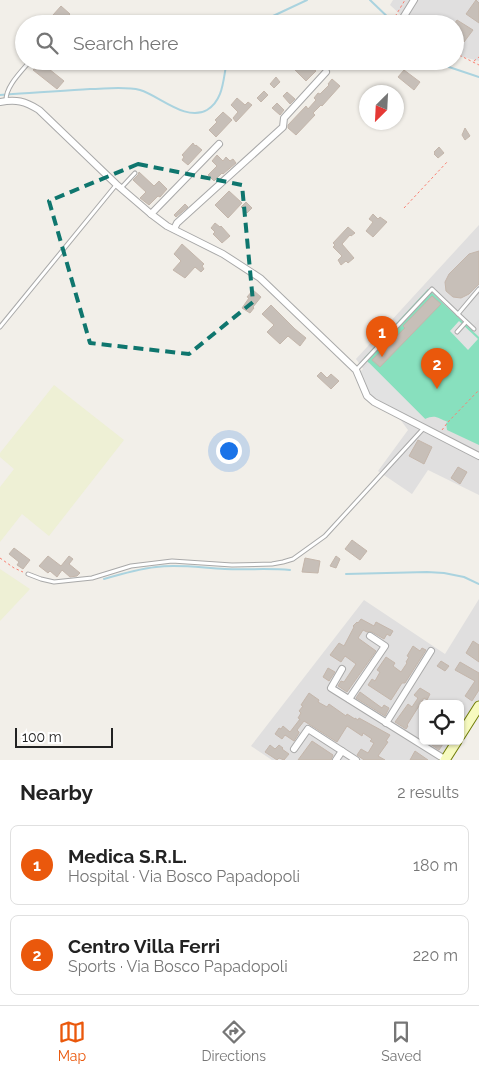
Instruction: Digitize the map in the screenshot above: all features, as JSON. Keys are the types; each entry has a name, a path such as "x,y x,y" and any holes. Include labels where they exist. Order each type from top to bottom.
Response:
{"main road":[{"path":"464,730 479,706"},
{"path":"446,760 455,745"}],"street":[{"path":"405,15 414,0"},
{"path":"174,229 177,223 283,127 284,118 326,72"},
{"path":"4,100 21,101 39,110 159,221 223,254 260,278 356,370 367,396 374,402 479,456"},
{"path":"151,214 219,144"},
{"path":"349,699 385,646 370,636"},
{"path":"386,723 431,651"},
{"path":"342,670 331,688 446,760"},
{"path":"294,749 308,729 356,760"},
{"path":"336,760 342,751"}],"lane":[{"path":"4,100 7,92 23,70"},
{"path":"0,328 119,186 135,172"},
{"path":"356,370 432,289 474,329"},
{"path":"458,314 479,289"},
{"path":"457,332 466,322"},
{"path":"28,574 54,582 92,578 131,566 172,561 232,565 272,564 294,559 325,536 424,428"}],"path":[{"path":"396,15 405,0"},
{"path":"474,62 479,56"},
{"path":"464,57 479,65"},
{"path":"404,208 448,161"},
{"path":"438,436 448,422 479,390"},
{"path":"0,558 14,568 28,574"}],"highlighted area":[{"path":"138,164 242,185 253,302 189,354 90,343 49,201"}],"shaded area":[{"path":"393,0 479,0 479,61 464,57 464,15 401,15 390,5"},
{"path":"479,225 479,495 428,470 412,494 378,471 408,430 356,359"},
{"path":"475,293 479,297 479,319 471,328 455,314"},
{"path":"459,321 478,339 468,350 450,331"},
{"path":"369,363 425,419 420,423 372,396 364,385 360,372"},
{"path":"479,599 479,705 464,726 464,700 419,700 419,745 451,745 440,760 272,760 251,746 364,600 445,654"}],"green space":[{"path":"428,289 479,337 479,445 447,430 446,423 448,422 434,417 425,419 364,358"},
{"path":"54,385 124,440 49,536 22,514 0,542 0,487 14,469 0,457 0,453"},
{"path":"0,569 30,589 0,621"}],"building":[{"path":"476,0 479,3 479,23 466,14"},
{"path":"61,6 70,14 69,15 53,15"},
{"path":"464,24 473,30 464,42"},
{"path":"33,70 50,70 64,81 57,89"},
{"path":"295,70 316,71 306,81"},
{"path":"404,70 420,82 414,90 398,77"},
{"path":"276,77 280,82 274,88 270,84"},
{"path":"332,79 340,86 313,113 315,115 296,135 288,128 288,125 306,106 308,109 316,100 314,98 318,93 320,94 329,85"},
{"path":"264,91 268,95 261,102 257,98"},
{"path":"287,92 295,99 290,104 283,96"},
{"path":"237,98 245,105 248,102 252,105 236,122 233,118 238,112 231,105"},
{"path":"277,103 284,110 280,115 272,108"},
{"path":"223,112 232,120 216,137 209,130"},
{"path":"465,128 470,136 465,140 462,135"},
{"path":"193,143 202,150 188,165 182,160 184,157 182,155"},
{"path":"439,147 444,153 438,158 434,152"},
{"path":"217,155 223,161 226,157 230,161 233,159 236,163 214,181 208,175 217,166 212,161"},
{"path":"139,172 154,186 159,181 167,189 149,205 140,198 146,192 133,180"},
{"path":"229,191 242,203 228,218 215,205"},
{"path":"246,202 252,208 247,213 241,207"},
{"path":"185,204 188,207 176,217 174,215"},
{"path":"373,214 378,219 380,217 387,222 373,237 366,231 373,222 369,219"},
{"path":"215,223 221,226 230,236 222,243 213,234 215,232 211,228"},
{"path":"348,227 355,233 350,235 342,244 354,258 348,263 346,261 341,265 338,260 342,256 333,247 335,245 333,243"},
{"path":"182,244 204,264 202,266 204,269 201,272 195,267 185,278 173,270 181,261 174,254"},
{"path":"479,251 479,284 469,294 461,298 453,297 446,291 445,282 449,274 469,254"},
{"path":"253,290 261,297 250,313 242,308"},
{"path":"432,296 441,304 380,367 372,360 405,328 403,326"},
{"path":"271,305 306,338 300,346 288,336 280,344 267,332 274,325 262,314"},
{"path":"321,372 327,378 331,374 339,381 331,389 317,376"},
{"path":"418,440 432,447 424,464 409,456"},
{"path":"458,467 467,472 460,484 451,478"},
{"path":"352,540 367,551 360,560 345,549"},
{"path":"14,548 30,560 23,569 17,565 19,562 9,554"},
{"path":"48,556 61,566 69,556 73,559 69,564 80,573 77,576 70,577 62,570 57,577 50,571 48,573 39,566"},
{"path":"336,556 340,559 336,568 330,566"},
{"path":"305,558 320,561 318,573 302,572"},
{"path":"361,619 374,626 376,622 393,631 390,636 387,634 384,639 372,632 363,630 358,638 376,651 347,692 338,686 341,681 344,682 356,664 345,656 341,662 330,655 339,643 344,646 353,626"},
{"path":"473,641 479,645 479,662 466,653"},
{"path":"413,646 420,651 422,648 426,650 405,683 402,683 391,700 368,685 372,679 375,681 380,672 377,670 386,657 395,663 393,666 401,672 407,663 409,657 407,656"},
{"path":"441,661 449,666 445,671 437,666"},
{"path":"460,662 479,673 479,690 472,701 465,696 475,681 455,670"},
{"path":"328,668 335,672 329,681 323,677"},
{"path":"420,688 430,694 427,700 424,698 419,700 419,706 406,729 395,722 408,704 412,707 418,698 414,695"},
{"path":"360,692 382,708 384,705 389,708 385,716 356,698"},
{"path":"309,693 319,700 318,702 327,707 329,704 346,716 347,714 358,720 359,718 390,735 386,741 388,742 378,756 385,760 364,760 357,755 361,749 368,753 374,743 370,741 372,739 363,733 362,736 347,726 337,742 304,721 297,730 299,733 294,741 285,735 282,739 275,734 283,726 290,732 300,719 298,718 301,713 299,711 303,706 301,705"},
{"path":"312,741 333,755 331,760 298,760"},
{"path":"270,745 275,749 279,745 289,754 284,760 279,758 277,760 265,752"},
{"path":"432,745 442,745 439,750"},
{"path":"415,751 428,760 410,760"}],"waterway":[{"path":"275,15 307,0"},
{"path":"370,0 386,15"},
{"path":"0,95 128,88 148,93 182,111 199,113 207,110 217,101 225,70"},
{"path":"458,70 479,77"},
{"path":"104,579 136,570 165,566 290,570"},
{"path":"346,574 444,573 464,577 479,584"}],"place":[{"name":"Medica S.R.L.","path":"382,357"},
{"name":"Centro Villa Ferri","path":"437,389"}]}
